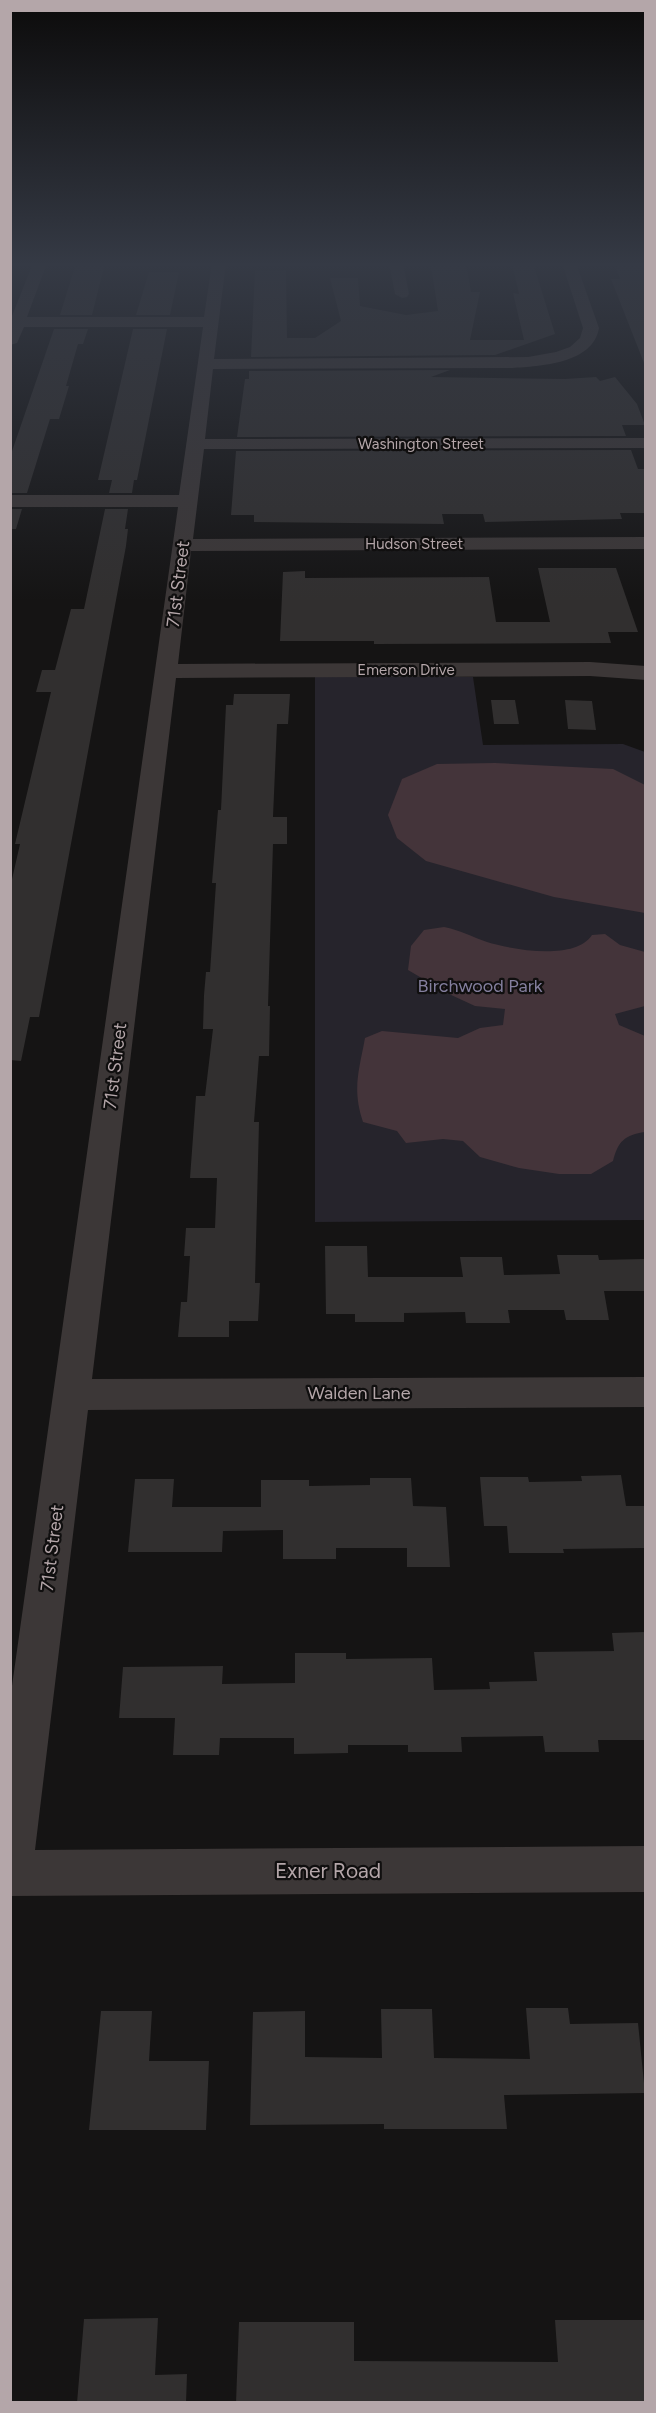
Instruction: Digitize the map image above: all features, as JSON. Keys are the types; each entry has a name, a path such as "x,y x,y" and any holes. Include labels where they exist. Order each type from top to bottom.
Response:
{"street":[{"name":"71st Street","path":"10,1871 205,376"},
{"name":"Washington Street","path":"196,444 645,443"},
{"path":"10,501 189,501"},
{"name":"Hudson Street","path":"183,545 645,543"},
{"name":"Emerson Drive","path":"167,671 590,669 645,673"},
{"name":"Walden Lane","path":"72,1395 645,1392"},
{"name":"Exner Road","path":"10,1871 645,1869"}],"green space":[{"name":"Birchwood Park","path":"315,677 473,677 483,745 623,744 645,752 645,1220 315,1222"}],"shaded area":[{"path":"495,763 613,769 645,785 645,913 554,897 426,861 397,838 388,815 402,779 437,764"},
{"path":"444,927 498,945 543,951 572,948 584,943 592,935 605,934 620,945 645,952 645,1006 615,1014 619,1025 645,1036 645,1132 623,1140 617,1148 613,1161 591,1174 559,1174 519,1168 480,1157 463,1141 443,1139 406,1143 397,1131 363,1122 357,1090 365,1038 382,1031 458,1038 480,1028 503,1025 505,1009 475,1006 408,970 411,946 424,930"}],"building":[{"path":"38,376 69,376 66,386 69,386 59,419 50,419 27,493 10,493 10,457"},
{"path":"122,376 158,376 137,480 134,480 132,493 109,493 112,480 98,480"},
{"path":"249,376 435,376 431,377 565,379 596,377 600,381 615,377 637,404 645,425 622,425 626,436 237,437 245,379 249,379"},
{"path":"631,450 638,469 645,469 645,513 620,513 622,519 485,522 483,514 442,514 444,524 254,522 254,515 231,515 236,451"},
{"path":"10,509 22,509 16,529 10,529"},
{"path":"105,509 128,509 125,529 128,529 126,546 39,1017 30,1017 21,1061 10,1060 10,888 20,844 15,844 51,692 36,692 42,670 55,670 71,609 84,609"},
{"path":"538,568 616,568 638,632 608,632 611,643 374,644 374,641 280,641 283,572 305,571 305,578 489,577 496,622 550,622"},
{"path":"234,694 290,694 288,724 277,724 273,817 287,817 287,844 273,844 268,1006 270,1006 269,1056 259,1056 254,1122 259,1122 255,1283 260,1283 258,1321 229,1321 229,1337 178,1337 181,1302 187,1302 190,1256 184,1256 186,1228 215,1228 217,1178 190,1178 196,1096 205,1096 213,1029 203,1029 204,995 206,972 210,972 216,883 212,883 218,810 221,810 226,705 233,705"},
{"path":"491,700 515,700 519,724 494,724"},
{"path":"565,700 592,701 596,730 568,729"},
{"path":"325,1246 367,1246 368,1277 463,1277 460,1257 502,1257 504,1275 560,1274 557,1255 598,1255 599,1260 645,1259 645,1291 604,1291 609,1320 566,1320 564,1310 508,1310 510,1323 466,1323 465,1312 404,1313 404,1322 355,1322 355,1314 326,1314"},
{"path":"621,1475 626,1506 645,1506 645,1548 563,1549 564,1553 509,1553 507,1526 484,1526 480,1477 528,1477 529,1482 582,1481 581,1476"},
{"path":"370,1478 411,1478 413,1506 446,1507 450,1567 407,1567 407,1548 336,1548 336,1559 283,1559 283,1530 223,1531 222,1552 128,1552 135,1479 174,1479 172,1507 261,1507 261,1480 309,1480 309,1486 370,1485"},
{"path":"645,1632 645,1740 598,1740 599,1752 545,1752 543,1736 461,1737 462,1752 408,1752 408,1745 348,1745 348,1753 294,1754 294,1738 220,1738 219,1755 173,1755 175,1718 119,1718 123,1667 223,1666 222,1684 295,1683 295,1653 346,1653 346,1659 432,1658 434,1690 490,1689 489,1682 537,1681 534,1652 614,1651 612,1633"},
{"path":"526,2008 568,2008 570,2024 638,2023 645,2093 504,2095 507,2129 384,2129 384,2124 250,2125 253,2012 305,2011 305,2057 382,2058 381,2009 432,2009 434,2058 530,2059"},
{"path":"101,2011 152,2011 149,2061 209,2061 206,2130 89,2130"},
{"path":"158,2318 155,2375 187,2374 186,2403 77,2403 84,2319"},
{"path":"555,2320 645,2320 645,2403 236,2403 239,2322 354,2322 354,2361 558,2362"}]}
